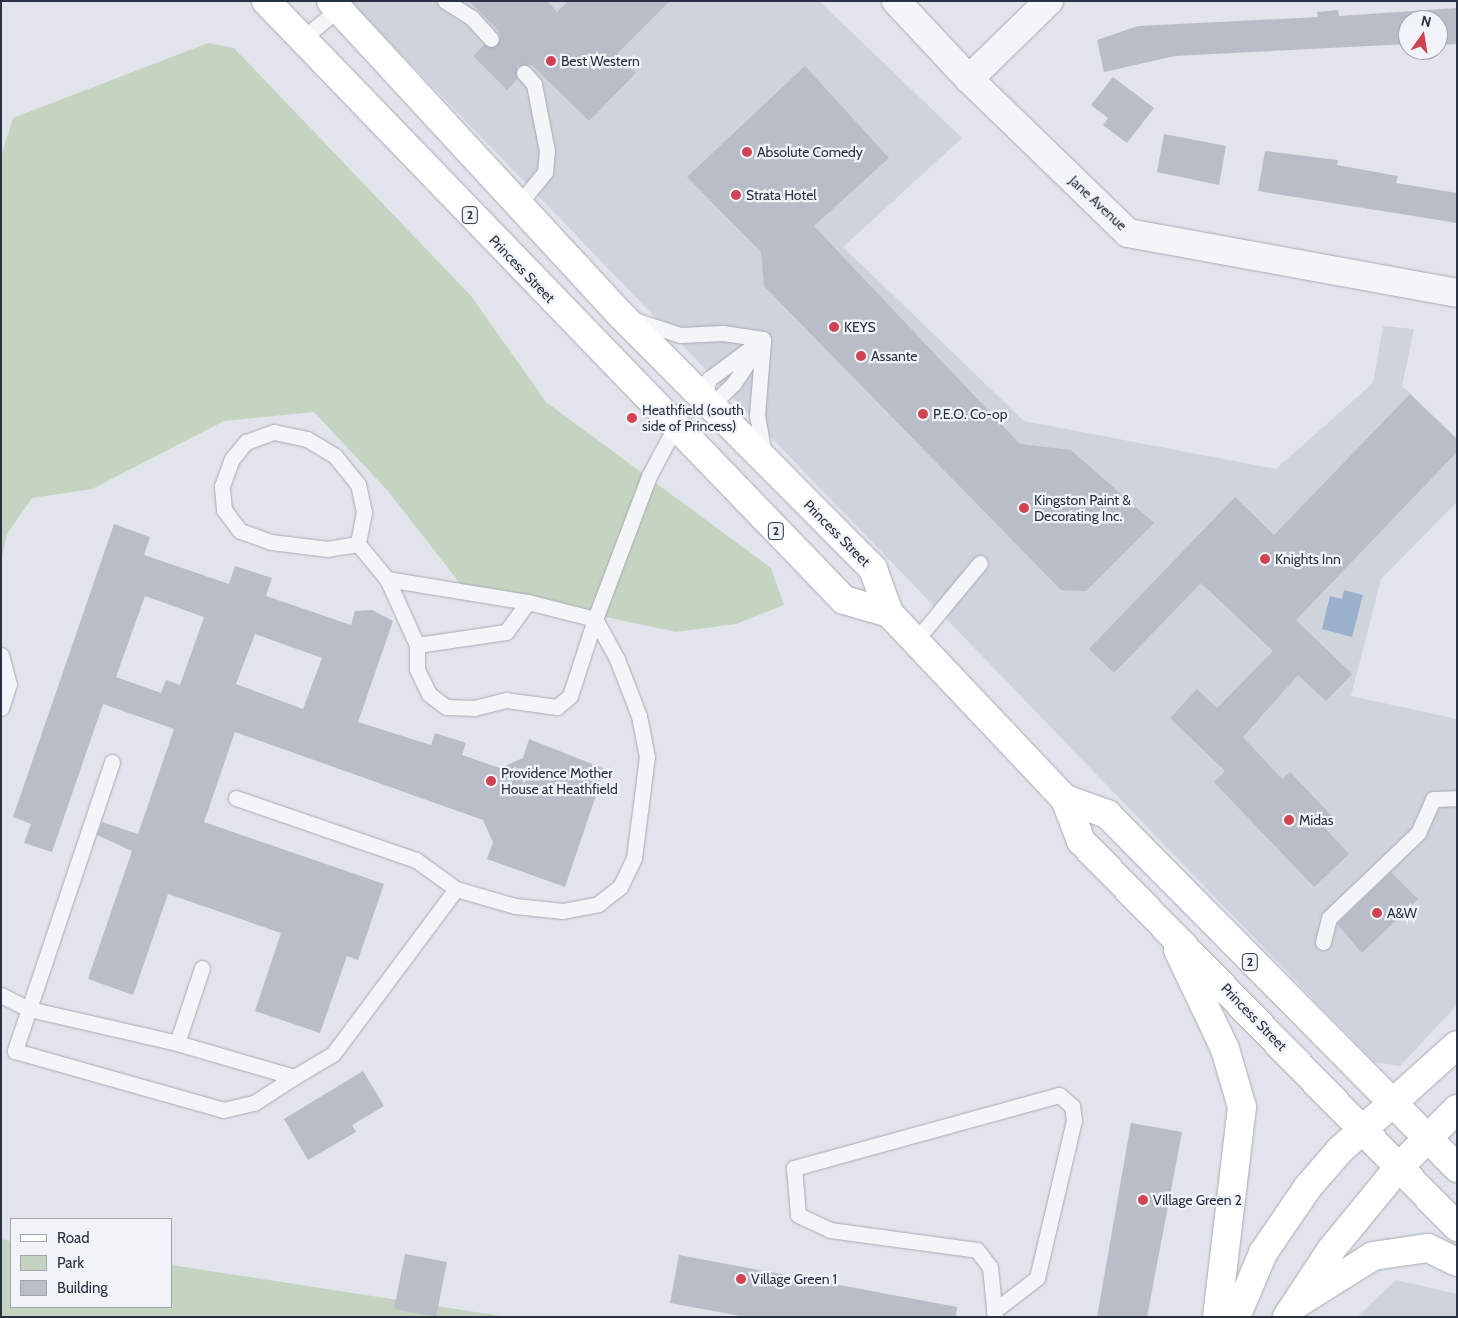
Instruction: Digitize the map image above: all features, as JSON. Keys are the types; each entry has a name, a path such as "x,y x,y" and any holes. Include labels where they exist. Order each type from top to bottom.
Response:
{"main road":[{"name":"Princess Street","path":"266,1 674,429 844,600 889,613"},
{"name":"Princess Street","path":"339,4 519,204 703,401 872,569 889,613 1065,799 1081,841 1168,928 1457,1227"},
{"path":"674,429 703,401"},
{"name":"Princess Street","path":"1065,799 1107,814 1390,1104 1428,1138 1457,1168"},
{"path":"1168,928 1225,1049 1242,1107 1217,1317"},
{"path":"1236,1317 1263,1252 1308,1186 1362,1130 1457,1045"},
{"path":"1289,1312 1399,1167 1457,1110"},
{"path":"1289,1312 1373,1256 1428,1248 1457,1262"}],"street":[{"name":"Jane Avenue","path":"896,1 969,80 1128,233 1457,293"},
{"path":"969,80 1049,1"}],"lane":[{"path":"445,1 472,18 491,39"},
{"path":"302,39 339,4"},
{"path":"519,204 545,172 548,151 534,84 524,73"},
{"path":"622,315 680,334 723,333 763,339"},
{"path":"703,401 720,397 734,383 763,339"},
{"path":"763,339 757,415 766,464"},
{"path":"358,544 309,547 271,542 240,531 224,510 222,486 232,459 246,442 274,432 307,439 335,456 358,484 364,512 358,544 387,580 417,645 416,668 429,694 446,707 475,708 506,700 557,707 570,696 595,619 649,476 674,429"},
{"path":"916,640 980,563"},
{"path":"236,798 416,860 456,889 516,906 563,911 598,904 620,887 634,858 647,757 639,716 617,660 595,619 528,602 387,580"},
{"path":"417,645 506,632 528,602"},
{"path":"1,654 10,684 1,708"},
{"path":"112,762 15,1050 223,1110 254,1103 334,1054 456,889"},
{"path":"1323,942 1329,918 1418,833 1433,799 1457,798"},
{"path":"177,1043 202,968"},
{"path":"1,994 29,1009 177,1043 294,1078"},
{"path":"1059,1095 1072,1106 1074,1120 1038,1278 994,1314 990,1267 977,1250 830,1230 798,1215 794,1168 1059,1095"}],"shaded area":[{"path":"350,1 819,1 962,138 843,247 1024,421 1276,469 1373,383 1383,326 1414,329 1402,386 1457,439 1457,502 1381,579 1351,696 1457,719 1457,1005 1400,1066 1374,1062"},
{"path":"1396,1280 1457,1294 1457,1317 1357,1317"}],"green space":[{"path":"208,43 234,48 471,296 546,402 771,568 784,605 736,624 676,632 462,586 388,491 314,412 224,421 92,489 32,498 7,534 1,560 1,156 13,118"},
{"path":"1,1239 10,1241 10,1308 172,1308 172,1265 508,1317 1,1317"}],"water":[{"path":"1344,590 1363,595 1352,637 1322,629 1330,596 1342,599"}],"building":[{"name":"Best Western","path":"469,1 547,1 557,12 568,1 670,1 617,54 636,73 589,121 532,65 517,66 517,79 507,90 473,56 484,45 497,46 500,38 499,31"},
{"path":"1457,8 1457,44 1448,44 1448,10 1428,10"},
{"path":"1338,10 1339,16 1398,12 1398,45 1175,56 1104,72 1097,40 1138,26 1318,17 1317,12"},
{"path":"805,66 889,158 814,226 1020,444 1071,450 1154,523 1086,591 1061,590 764,286 761,252 687,177"},
{"path":"1113,77 1154,108 1127,143 1103,125 1108,118 1091,105"},
{"path":"1164,134 1226,146 1219,185 1157,172"},
{"path":"1265,151 1338,160 1337,165 1398,176 1396,183 1457,193 1457,223 1258,191"},
{"name":"Knights Inn","path":"1410,394 1457,439 1457,452 1296,620 1352,674 1326,701 1298,675 1243,737 1282,779 1290,772 1332,816 1322,825 1349,854 1314,887 1214,782 1225,771 1170,718 1197,689 1217,708 1273,651 1201,583 1114,673 1089,649 1235,497 1274,535"},
{"name":"Providence Mother House at Heathfield","path":"114,524 150,537 144,555 229,584 235,566 272,578 266,596 351,625 355,611 372,610 393,621 358,722 431,745 435,733 466,743 462,755 500,768 523,758 529,739 605,769 565,887 487,859 493,842 483,820 235,732 204,822 384,884 358,960 347,956 320,1033 255,1011 281,933 168,894 133,995 88,979 132,851 97,835 102,822 138,834 174,729 103,704 52,852 24,843 31,824 13,817","holes":["145,596 204,617 180,685 166,680 161,693 116,677","255,634 322,658 303,709 236,684"]},
{"name":"A&W","path":"1391,872 1418,899 1362,953 1337,924"},
{"path":"363,1071 384,1106 352,1125 356,1132 308,1160 284,1119"},
{"name":"Village Green 2","path":"1131,1123 1182,1132 1147,1317 1097,1317"},
{"path":"405,1254 447,1262 436,1317 394,1309"},
{"name":"Village Green 1","path":"679,1255 957,1307 956,1317 746,1317 670,1303"}],"place":[{"name":"Best Western","path":"551,61"},
{"name":"Absolute Comedy","path":"747,152"},
{"name":"Strata Hotel","path":"736,195"},
{"name":"KEYS","path":"834,327"},
{"name":"Assante","path":"861,356"},
{"name":"P.E.O. Co-op","path":"923,414"},
{"name":"Heathfield (south side of Princess)","path":"632,418"},
{"name":"Kingston Paint & Decorating Inc.","path":"1024,508"},
{"name":"Knights Inn","path":"1265,559"},
{"name":"Providence Mother House at Heathfield","path":"491,781"},
{"name":"Midas","path":"1289,820"},
{"name":"A&W","path":"1377,913"},
{"name":"Village Green 2","path":"1143,1200"},
{"name":"Village Green 1","path":"741,1279"}]}
